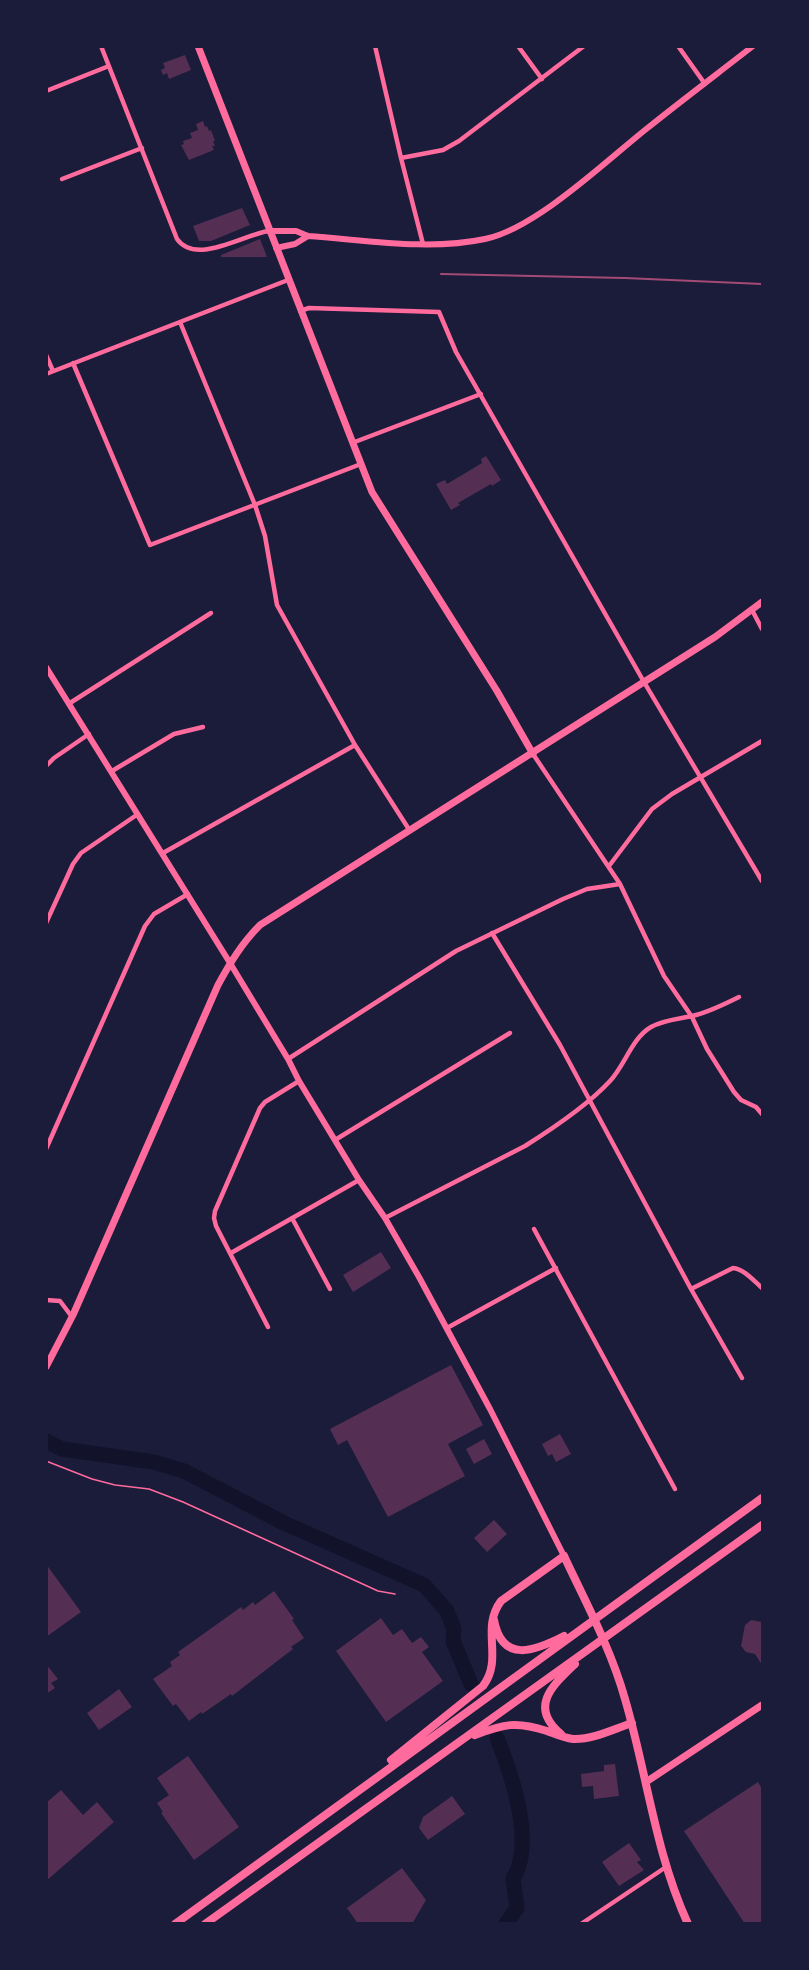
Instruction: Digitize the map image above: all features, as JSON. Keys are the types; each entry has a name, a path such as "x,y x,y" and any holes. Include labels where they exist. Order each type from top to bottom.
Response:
{"main road":[{"path":"198,46 372,492 497,691 532,754"},
{"path":"46,1367 63,1337 218,985 237,950 260,925 715,637 762,603"},
{"path":"175,1923 762,1497"},
{"path":"205,1923 762,1525"},
{"path":"299,1834 483,1686 492,1671 494,1662 491,1621 495,1610 501,1602 564,1556 617,1673 632,1723 666,1867 675,1897 688,1923"},
{"path":"495,1610 496,1629 501,1639 507,1646 524,1651 535,1650 586,1625"},
{"path":"564,1737 551,1725 547,1716 546,1696 552,1687 595,1645"},
{"path":"646,1782 762,1705"},
{"path":"462,1740 496,1727 515,1724 527,1725 564,1737 584,1738 632,1723"}],"street":[{"path":"101,46 177,239 189,248 211,249 257,232 269,231 296,231 308,236 423,244 488,239 533,218 562,197 753,46"},
{"path":"375,46 423,244"},
{"path":"518,46 542,78"},
{"path":"401,158 443,150 459,141 584,46"},
{"path":"678,46 705,84"},
{"path":"46,91 109,66"},
{"path":"62,179 142,148"},
{"path":"276,248 295,244 308,236"},
{"path":"46,374 288,280"},
{"path":"300,311 309,308 439,312 456,352 644,682 762,881"},
{"path":"180,322 255,505 265,536 277,605 355,745 410,831"},
{"path":"46,355 53,371"},
{"path":"74,363 150,545 361,464"},
{"path":"352,443 481,394"},
{"path":"752,610 762,628"},
{"path":"70,703 211,613"},
{"path":"46,667 163,853 359,1180 385,1218 521,1467 564,1556"},
{"path":"112,771 174,734 202,727"},
{"path":"46,766 89,734"},
{"path":"609,866 652,809 762,741"},
{"path":"163,853 355,745"},
{"path":"532,754 620,884 664,976 692,1017 707,1049 734,1092 741,1100 756,1107 762,1114"},
{"path":"46,923 73,864 81,853 138,814"},
{"path":"288,1059 456,951 587,889 620,884"},
{"path":"46,1149 145,926 154,914 188,894"},
{"path":"492,933 560,1045 691,1289 742,1378"},
{"path":"385,1218 545,1134 615,1076 640,1036 650,1027 692,1017 739,997"},
{"path":"335,1140 510,1033"},
{"path":"268,1327 214,1218 260,1108 265,1102 299,1081"},
{"path":"231,1253 359,1180"},
{"path":"292,1218 330,1289"},
{"path":"534,1229 675,1489"},
{"path":"447,1328 556,1268"},
{"path":"691,1289 734,1268 742,1270 762,1288"},
{"path":"46,1300 60,1301 72,1317"},
{"path":"581,1923 666,1867"}],"path":[{"path":"46,1461 92,1479 115,1485 149,1489 183,1502 378,1592 395,1594"}],"building":[{"path":"185,55 191,70 169,79 167,73 163,75 161,70 165,68 163,63"},
{"path":"203,121 205,127 211,130 215,141 213,141 215,146 212,146 214,150 189,160 181,145 184,144 183,141 192,138 190,133 198,130 196,124"},
{"path":"242,208 250,225 211,241 199,241 193,226"},
{"path":"260,239 267,257 221,257 221,255"},
{"path":"486,456 501,480 458,503 460,505 451,510 436,484 445,480 447,484 482,463 481,459"},
{"path":"381,1252 391,1268 353,1292 343,1275"},
{"path":"451,1365 483,1425 448,1444 465,1476 388,1517 347,1440 338,1445 330,1429"},
{"path":"560,1434 571,1454 556,1462 552,1454 548,1456 542,1444"},
{"path":"484,1439 492,1454 474,1464 466,1449"},
{"path":"494,1520 507,1534 487,1552 474,1538"},
{"path":"46,1564 81,1612 46,1637"},
{"path":"274,1591 304,1638 232,1696 231,1694 189,1721 176,1704 173,1706 153,1679 172,1666 170,1662 180,1655 178,1652 241,1607 243,1610 253,1602 255,1605"},
{"path":"381,1618 393,1635 402,1629 412,1643 421,1637 429,1647 422,1652 443,1681 386,1722 336,1651"},
{"path":"751,1620 762,1622 762,1665 755,1654 746,1652 741,1646 745,1625"},
{"path":"46,1664 58,1679 51,1683 55,1688 46,1694"},
{"path":"119,1689 132,1707 99,1730 87,1713"},
{"path":"188,1756 239,1827 194,1860 161,1813 163,1812 157,1803 169,1795 157,1778"},
{"path":"615,1764 619,1796 594,1799 593,1786 582,1787 581,1774 604,1771 604,1765"},
{"path":"758,1782 762,1789 762,1924 745,1924 684,1831"},
{"path":"61,1790 83,1815 97,1802 114,1822 46,1881 46,1803"},
{"path":"452,1796 465,1814 428,1840 419,1828 423,1817"},
{"path":"629,1843 641,1860 637,1862 644,1870 619,1886 602,1862"},
{"path":"402,1868 426,1900 412,1924 358,1924 347,1908"}],"waterway":[{"path":"46,1441 62,1449 154,1462 184,1471 284,1523 424,1585 447,1611 454,1629 453,1641 471,1684"},
{"path":"497,1738 509,1771 522,1828 522,1847 513,1879 517,1908 506,1924"}],"railway":[{"path":"441,274 762,284"}]}
